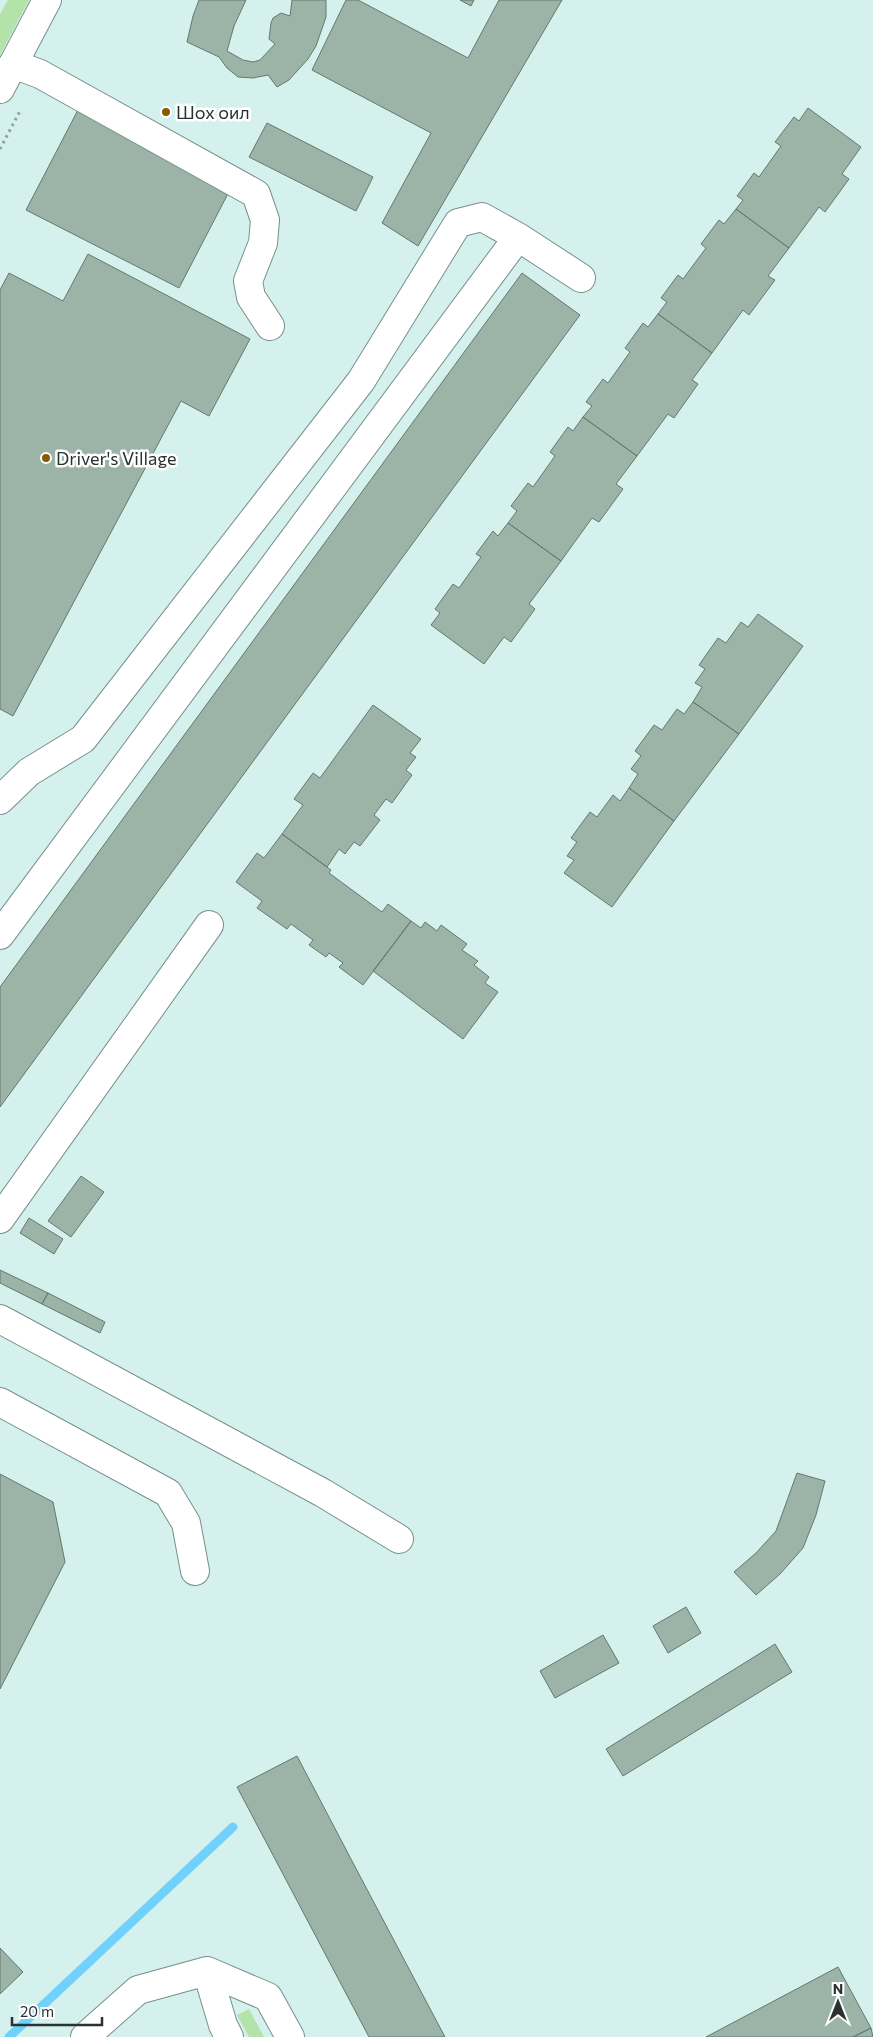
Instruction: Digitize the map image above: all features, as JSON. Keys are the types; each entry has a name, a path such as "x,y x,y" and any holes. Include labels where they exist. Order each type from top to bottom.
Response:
{"main road":[{"path":"0,89 47,0"},
{"path":"14,64 40,74 256,194 265,220 263,243 248,281 251,297 270,326"},
{"path":"0,800 29,772 83,739 361,381 458,223 482,217 518,237 581,278"},
{"path":"0,935 518,237"},
{"path":"0,1219 209,925"},
{"path":"0,1320 323,1493 399,1540"},
{"path":"0,1402 168,1493 186,1523 195,1571"},
{"path":"85,2037 138,1990 207,1971 268,1997 290,2037"},
{"path":"207,1971 223,2025 229,2037"}],"green space":[{"path":"8,0 29,0 0,55 0,14"},
{"path":"249,2009 264,2037 249,2037 237,2015"}],"building":[{"path":"199,0 246,0 234,26 227,51 243,60 253,62 260,60 275,44 269,39 271,23 273,18 281,13 290,16 292,0 326,0 326,17 316,46 308,59 289,80 277,87 268,75 253,78 238,77 227,68 219,57 187,42"},
{"path":"346,0 358,0 468,58 499,0 562,0 418,246 382,223 431,133 312,70"},
{"path":"460,0 474,0 471,6"},
{"path":"80,106 233,184 179,288 26,210"},
{"path":"808,108 861,147 842,174 849,179 825,212 819,207 789,248 736,209 743,200 737,196 754,173 759,177 781,146 775,142 794,117 799,121"},
{"path":"267,123 373,177 356,211 249,157"},
{"path":"736,209 789,248 768,276 775,280 749,315 743,310 712,353 658,314 667,302 661,298 678,275 683,279 706,248 701,244 719,220 724,224"},
{"path":"88,254 250,339 209,416 181,401 13,716 0,709 0,290 9,273 63,301"},
{"path":"522,273 580,315 0,1107 0,987"},
{"path":"658,314 712,353 692,380 698,384 674,418 668,414 637,456 583,417 592,406 586,402 603,379 608,383 630,352 625,348 643,323 648,327"},
{"path":"583,417 637,456 616,484 623,489 599,522 592,518 561,561 508,523 517,511 511,506 528,483 533,487 555,456 550,452 568,427 573,431"},
{"path":"508,523 561,561 529,604 535,609 511,642 504,637 484,664 431,625 440,613 435,609 453,584 459,588 481,557 476,554 493,531 498,536"},
{"path":"758,614 803,646 739,734 693,702 702,687 695,683 705,669 699,665 718,638 726,643 741,622 748,627"},
{"path":"693,702 739,734 674,821 629,788 638,774 631,769 641,756 635,751 654,725 662,730 677,709 684,714"},
{"path":"373,705 421,739 410,753 416,757 406,770 412,775 392,803 386,799 374,815 380,820 360,846 354,842 345,854 339,849 327,867 282,834 303,805 294,799 313,773 320,778"},
{"path":"629,788 674,821 612,907 564,873 574,860 567,856 577,842 571,838 590,812 597,817 613,795 620,801"},
{"path":"282,834 331,870 329,873 382,912 388,904 411,921 363,985 339,967 343,963 329,953 326,957 309,945 313,940 291,924 287,929 257,908 262,901 236,882 257,853 264,858"},
{"path":"411,921 421,928 425,922 437,931 441,925 467,944 462,950 478,961 474,965 489,977 485,983 498,992 463,1039 373,971"},
{"path":"81,1176 104,1192 71,1237 48,1221"},
{"path":"29,1218 63,1239 54,1254 20,1233"},
{"path":"0,1270 48,1293 42,1304 0,1283"},
{"path":"48,1293 105,1322 100,1333 42,1304"},
{"path":"797,1473 825,1481 816,1515 803,1548 780,1574 756,1595 734,1572 756,1553 776,1531"},
{"path":"0,1474 53,1502 65,1562 0,1689"},
{"path":"686,1607 701,1633 668,1653 653,1626"},
{"path":"603,1635 619,1663 555,1698 540,1671"},
{"path":"775,1644 792,1672 623,1776 606,1749"},
{"path":"297,1756 445,2037 369,2037 237,1787"},
{"path":"0,1948 23,1972 0,1994"},
{"path":"838,1967 871,2028 853,2037 706,2037"},
{"path":"871,2028 873,2037 853,2037"}],"waterway":[{"path":"9,2037 233,1827"}],"place":[{"name":"Шох оил","path":"166,112"},
{"name":"Driver's Village","path":"46,458"}]}
